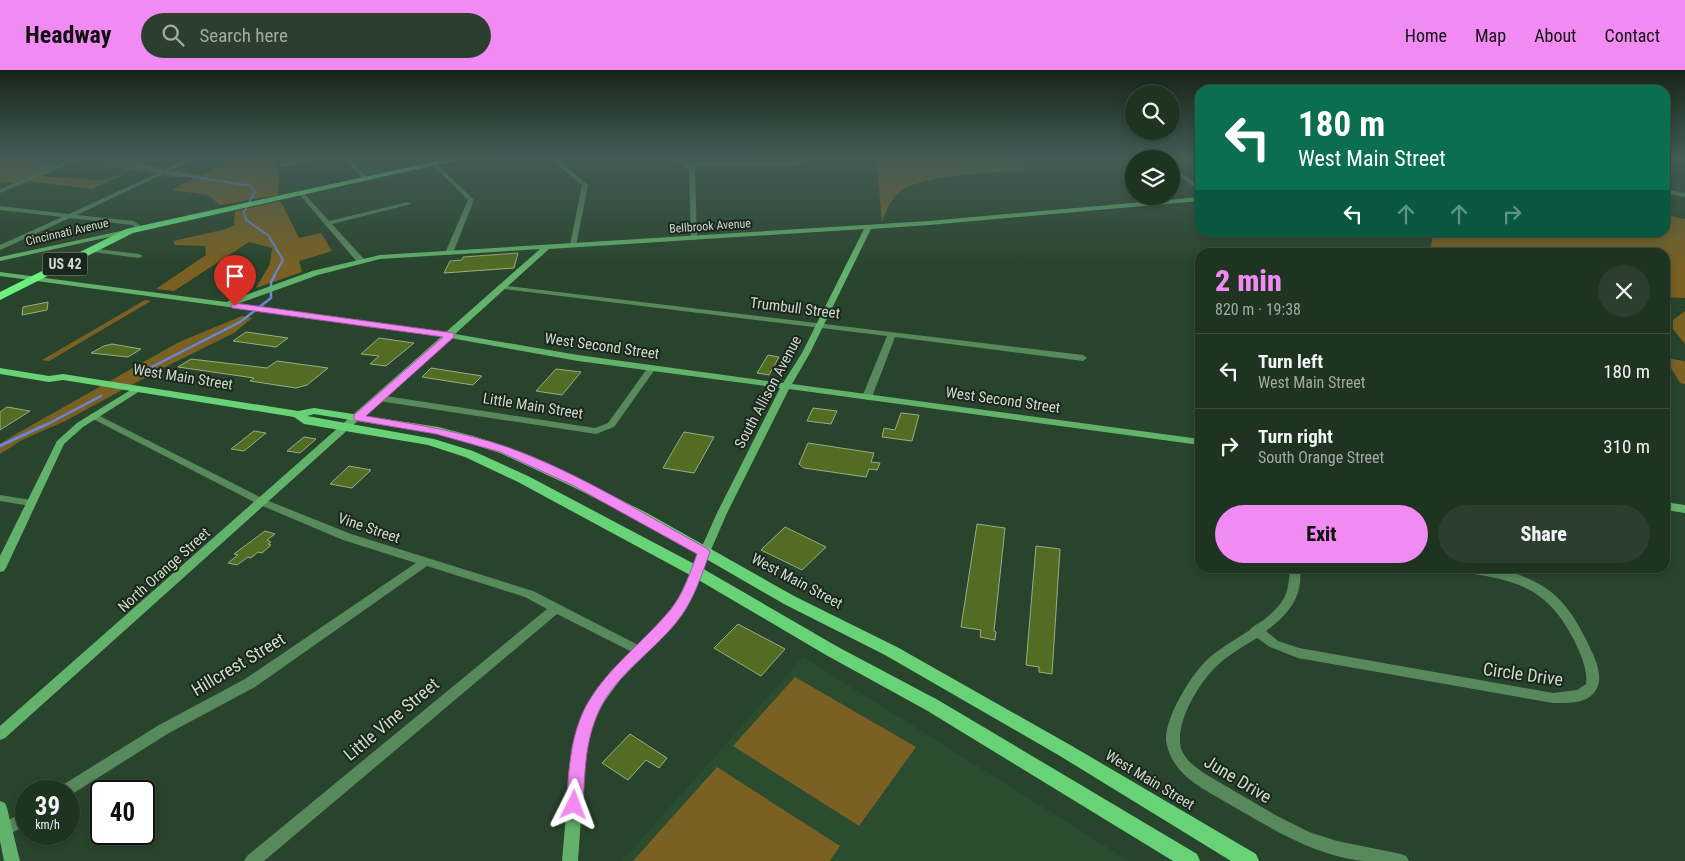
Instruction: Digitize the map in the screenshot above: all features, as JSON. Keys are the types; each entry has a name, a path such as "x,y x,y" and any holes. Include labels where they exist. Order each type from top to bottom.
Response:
{"highway":[{"name":"Cincinnati Avenue","path":"135,229 292,195"},
{"name":"US 42","path":"0,296 135,229"}],"main road":[{"name":"West Main Street","path":"0,366 9,364 60,372 63,377"},
{"name":"West Main Street","path":"0,371 49,379 63,377 298,414 314,411 438,431 504,450 584,487 790,600 891,652 998,712 1249,861"},
{"name":"West Main Street","path":"298,414 304,420 430,442 481,459 591,514 695,571 832,651 932,705 1190,861"}],"street":[{"path":"0,248 116,195"},
{"path":"303,195 361,260"},
{"path":"449,253 470,200 466,195"},
{"path":"574,245 583,195"},
{"path":"693,195 694,238"},
{"name":"Bellbrook Avenue","path":"227,305 361,260 868,227 1195,200"},
{"path":"328,223 408,204"},
{"path":"0,208 134,223 135,229"},
{"name":"South Allison Avenue","path":"570,861 576,768 585,725 608,685 677,611 690,588 695,571 704,552 786,386 868,227"},
{"name":"Cincinnati Avenue","path":"0,260 135,229"},
{"name":"North Orange Street","path":"0,734 547,247"},
{"path":"93,250 139,256"},
{"name":"West Second Street","path":"0,274 450,335 557,355 1195,441"},
{"name":"Trumbull Street","path":"503,287 1083,358"},
{"path":"867,397 892,334"},
{"name":"Little Main Street","path":"379,398 596,431 611,426 652,368"},
{"path":"1,565 60,443 73,430 137,389"},
{"name":"Vine Street","path":"94,416 262,502 347,537 529,594 640,651"},
{"path":"0,498 30,503"},
{"path":"1670,507 1685,509"},
{"name":"Hillcrest Street","path":"80,782 171,724 250,683 425,562"},
{"name":"June Drive","path":"1295,573 1296,584 1288,604 1279,615 1212,662 1177,716 1172,736 1174,750 1179,760 1198,778 1295,834 1340,849 1401,861"},
{"name":"Circle Drive","path":"1256,630 1274,644 1298,653 1553,698 1572,698 1583,694 1590,688 1594,676 1591,663 1567,615 1556,602 1537,588 1515,578 1488,573"},
{"name":"Little Vine Street","path":"252,861 556,608"},
{"path":"0,808 4,835 12,861"},
{"path":"4,835 15,826"}],"shaded area":[{"path":"207,195 278,195 220,205"},
{"path":"880,195 896,195 890,203 882,221"},
{"path":"281,202 299,238 321,233 332,251 299,261 302,272 256,288 270,264 272,248 249,242 174,291 156,289 206,255 205,246 175,245 173,241 226,229 234,225 235,211"},
{"path":"1670,216 1685,219 1685,298 1670,297 1670,248 1431,248 1432,237 1670,237"},
{"path":"145,300 151,301 49,361 42,360"},
{"path":"1685,311 1685,344 1673,329 1673,320"},
{"path":"242,316 252,318 234,333 159,370 65,421 22,440 0,454 0,444 16,434 179,342"},
{"path":"1670,359 1685,361 1685,384 1680,383 1670,366"},
{"path":"803,657 1129,861 622,861"},
{"path":"795,677 916,747 859,826 733,746"},
{"path":"717,767 840,846 830,861 633,861"}],"building":[{"path":"518,253 514,268 444,273 450,261 462,260 463,257"},
{"path":"48,302 47,310 22,315 23,307"},
{"path":"246,332 288,338 276,347 233,341"},
{"path":"379,338 414,343 386,366 370,364 379,356 361,354"},
{"path":"112,344 141,349 128,357 91,353"},
{"path":"768,355 779,357 769,375 757,373"},
{"path":"191,359 267,368 277,361 328,368 307,385 296,388 250,381 254,378 178,367"},
{"path":"431,368 482,376 473,385 422,377"},
{"path":"556,369 581,372 562,395 536,391"},
{"path":"7,407 30,411 0,430 0,412"},
{"path":"813,408 837,411 831,424 807,421"},
{"path":"901,413 919,415 912,441 882,437 884,428 895,430"},
{"path":"254,431 266,433 244,451 231,449"},
{"path":"684,432 714,437 694,473 663,468"},
{"path":"304,437 316,439 300,453 287,451"},
{"path":"808,443 874,453 871,462 880,463 877,470 869,469 866,477 804,468 799,464"},
{"path":"349,466 371,470 352,488 330,484"},
{"path":"977,524 1005,528 994,631 996,632 995,640 980,637 981,630 961,627"},
{"path":"785,527 826,547 802,570 761,550"},
{"path":"265,531 275,534 267,540 271,542 268,544 271,545 262,553 258,552 237,565 228,563 238,555 234,554"},
{"path":"1036,546 1060,549 1052,674 1039,672 1039,667 1026,665"},
{"path":"738,624 785,649 761,676 714,648"},
{"path":"630,734 667,758 659,768 646,760 628,780 602,763"}],"waterway":[{"path":"253,195 244,212 246,220 268,235 283,260 274,276"},
{"path":"136,375 240,322 271,298 271,282 275,275"},
{"path":"42,427 101,396"},
{"path":"0,446 45,425"}],"route":[{"path":"235,306 450,335 357,418 438,431 504,450 531,461 642,516 704,552 690,588 677,611 653,639 615,676 593,707 579,746 574,805"}]}
